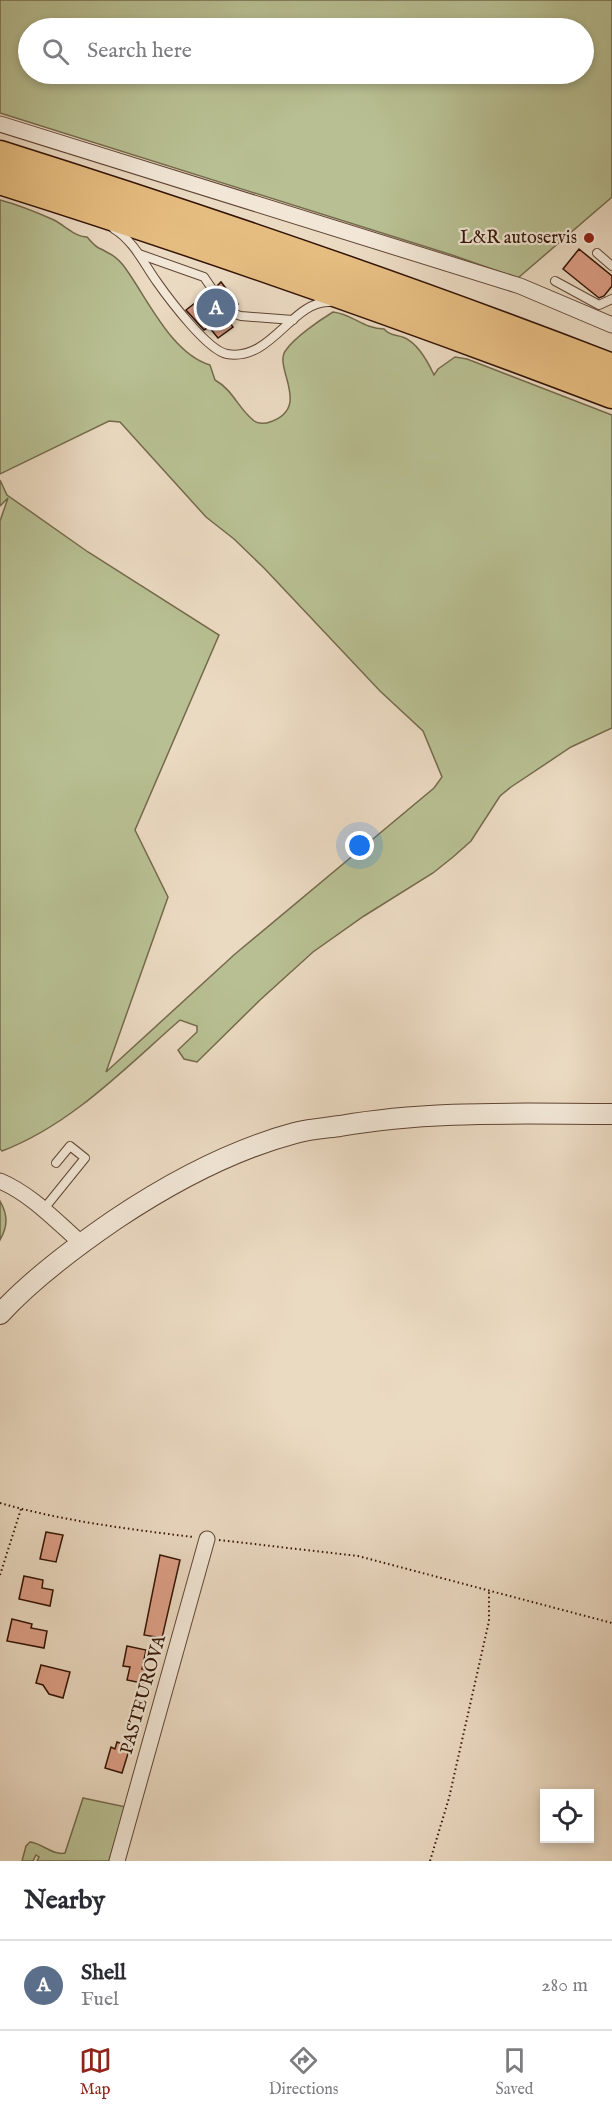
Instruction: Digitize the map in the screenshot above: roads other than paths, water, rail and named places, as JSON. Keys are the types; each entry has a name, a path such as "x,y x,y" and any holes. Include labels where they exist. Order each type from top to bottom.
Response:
{"highway":[{"path":"0,155 220,226 430,300 612,368"},
{"path":"0,180 213,248 422,322 612,394"}],"street":[{"path":"0,124 520,286 612,326"},
{"path":"0,1314 39,1277 81,1243 137,1205 193,1173 249,1149 296,1133 369,1121 429,1115 612,1114"},
{"path":"0,1181 12,1186 81,1243"},
{"name":"PASTEUROVA","path":"117,1861 207,1539"}],"lane":[{"path":"37,192 118,231 140,254 157,282 200,334 211,346 223,354 238,356 249,354 311,305 324,302 338,302 422,322"},
{"path":"597,253 612,266"},
{"path":"140,254 204,278 228,312 241,316 293,320"},
{"path":"555,281 599,305 612,299"},
{"path":"43,1210 85,1158 70,1146 56,1163"}],"place":[{"name":"L&R autoservis","path":"589,238"},
{"name":"Shell","path":"216,308"}]}
